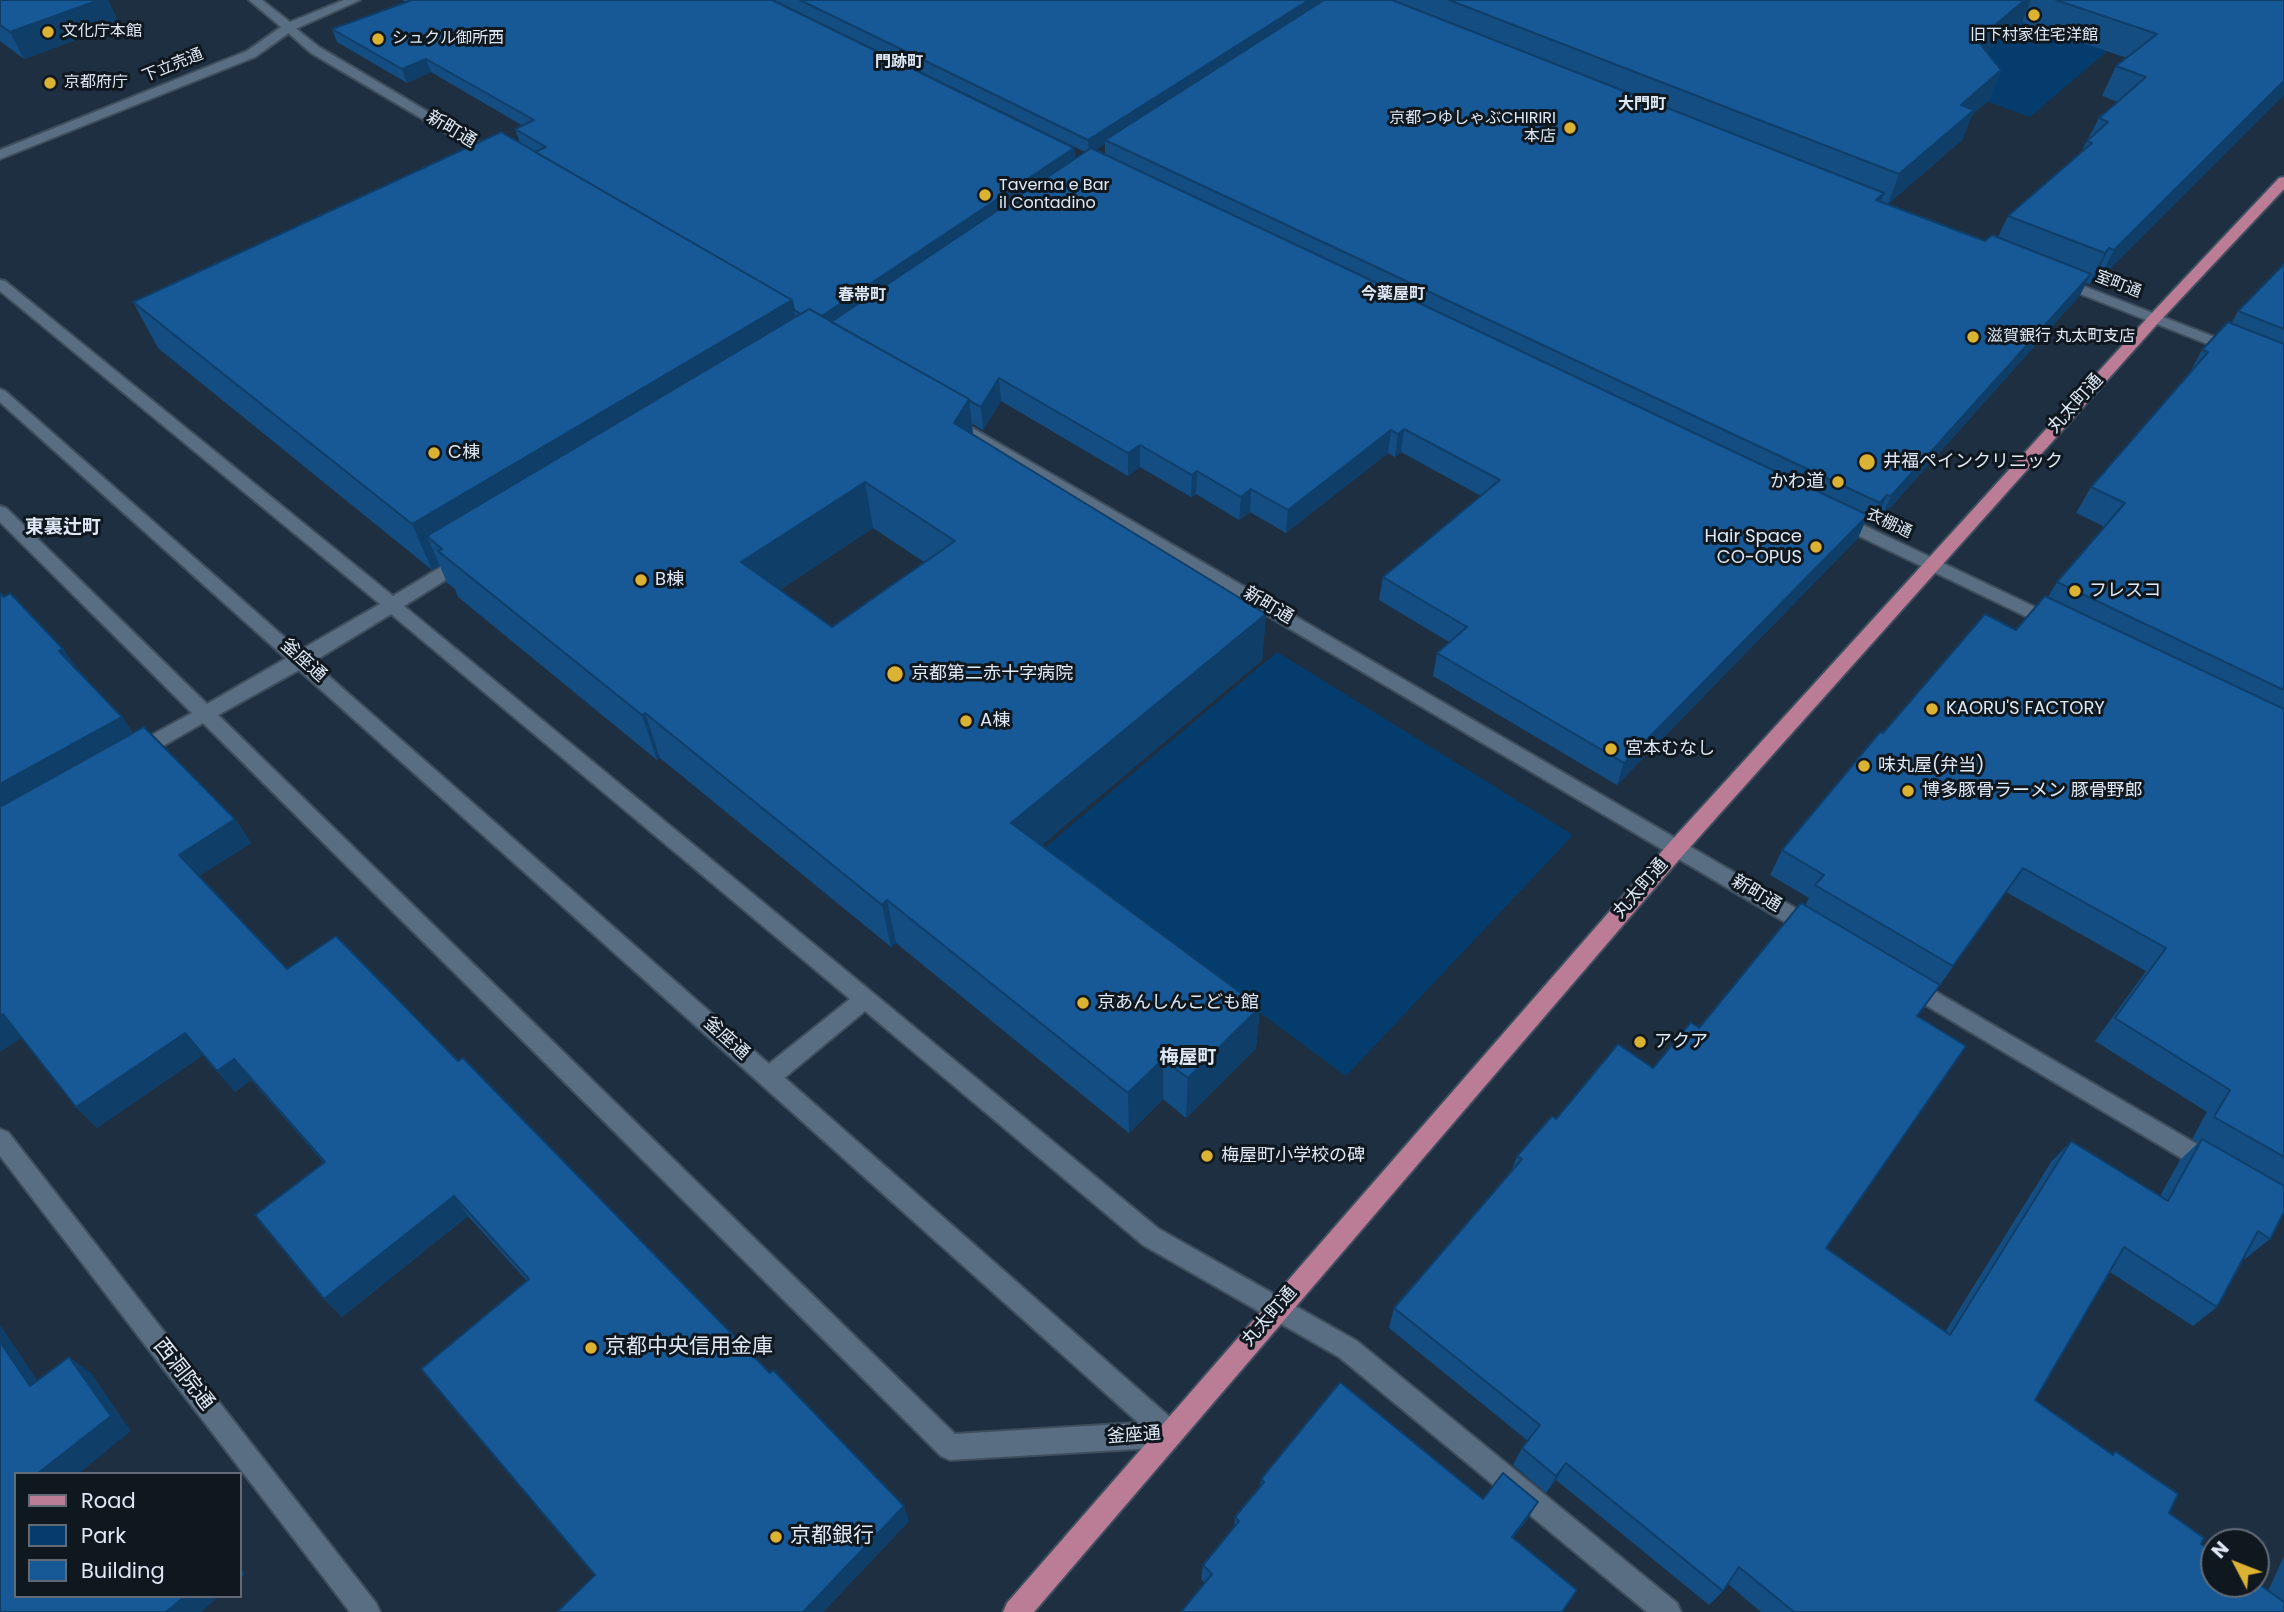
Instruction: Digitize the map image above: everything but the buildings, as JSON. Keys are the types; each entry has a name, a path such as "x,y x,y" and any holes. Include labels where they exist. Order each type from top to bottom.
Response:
{"main road":[{"name":"丸太町通","path":"1016,1612 1677,848 2155,318 2284,181"}],"street":[{"name":"新町通","path":"255,0 315,50 507,163"},
{"name":"下立売通","path":"0,155 251,54 289,27 354,0"},
{"name":"室町通","path":"2047,276 2284,369"},
{"path":"0,285 391,605 1150,1237 1348,1349 1668,1612"},
{"name":"釜座通","path":"0,394 1170,1434"},
{"name":"新町通","path":"935,411 1826,936"},
{"name":"釜座通","path":"0,512 950,1447 1170,1434"},
{"name":"衣棚通","path":"1826,513 2065,629"},
{"path":"126,758 302,660 473,555"},
{"path":"1887,972 2224,1172"},
{"path":"769,1077 865,999"},
{"name":"西洞院通","path":"0,1139 367,1612"}],"green space":[{"path":"2167,0 2030,117 1797,32"},
{"path":"1277,652 1573,835 1346,1076 1041,851"}],"place":[{"name":"旧下村家住宅洋館","path":"2034,15"},
{"name":"文化庁本館","path":"48,32"},
{"name":"シュクル御所西","path":"378,39"},
{"name":"京都府庁","path":"50,83"},
{"name":"京都つゆしゃぶCHIRIRI 本店","path":"1570,128"},
{"name":"Taverna e Bar il Contadino","path":"985,195"},
{"name":"滋賀銀行 丸太町支店","path":"1973,337"},
{"name":"C棟","path":"434,453"},
{"name":"井福ペインクリニック","path":"1867,462"},
{"name":"かわ道","path":"1838,482"},
{"name":"Hair Space CO-OPUS","path":"1816,547"},
{"name":"B棟","path":"641,580"},
{"name":"フレスコ","path":"2075,591"},
{"name":"京都第二赤十字病院","path":"895,674"},
{"name":"KAORU'S FACTORY","path":"1932,709"},
{"name":"A棟","path":"966,721"},
{"name":"宮本むなし","path":"1611,749"},
{"name":"味丸屋(弁当)","path":"1864,766"},
{"name":"博多豚骨ラーメン 豚骨野郎","path":"1908,791"},
{"name":"京あんしんこども館","path":"1083,1003"},
{"name":"アクア","path":"1640,1042"},
{"name":"梅屋町小学校の碑","path":"1207,1156"},
{"name":"京都中央信用金庫","path":"591,1348"},
{"name":"京都銀行","path":"776,1537"}],"district":[{"name":"門跡町","path":"899,63"},
{"name":"大門町","path":"1642,105"},
{"name":"今薬屋町","path":"1393,295"},
{"name":"春帯町","path":"862,296"},
{"name":"東裏辻町","path":"63,528"},
{"name":"梅屋町","path":"1188,1058"}]}
